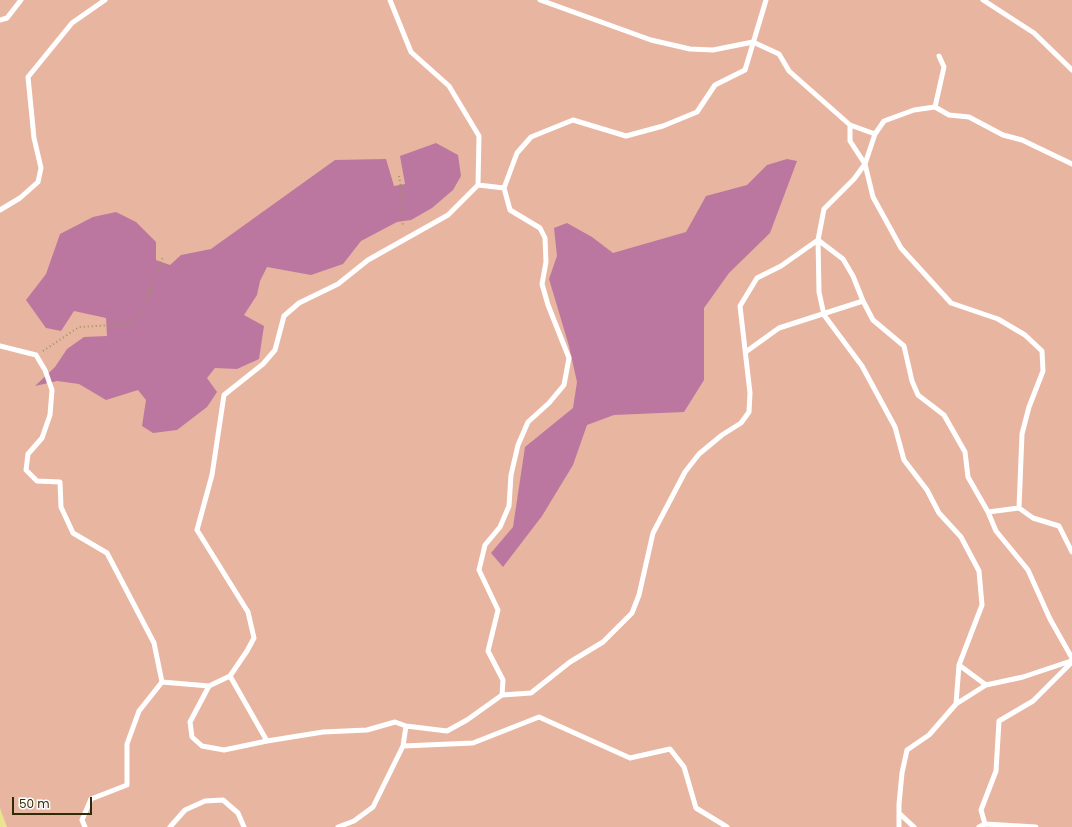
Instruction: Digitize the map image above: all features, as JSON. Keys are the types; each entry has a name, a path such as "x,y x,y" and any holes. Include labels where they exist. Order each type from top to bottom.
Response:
{"lane":[{"path":"0,20 7,18 21,0"},
{"path":"0,210 20,198 38,182 41,168 34,138 28,77 72,23 105,0"},
{"path":"162,682 209,686 230,676 254,638 248,612 197,530 212,475 224,395 263,364 275,350 284,316 299,303 338,284 368,260 448,215 478,185 479,136 449,86 411,52 390,0"},
{"path":"540,0 651,40 690,49 713,50 753,42 779,54 789,71 850,125 875,134"},
{"path":"502,695 503,680 488,651 498,610 479,570 485,545 500,526 509,506 511,475 518,445 528,422 549,403 564,385 569,358 548,305 542,284 546,262 545,238 540,228 510,210 504,188 517,153 531,137 573,120 626,136 663,126 697,112 715,85 745,70 766,0"},
{"path":"983,0 1034,33 1072,70"},
{"path":"935,108 944,67 939,56"},
{"path":"956,704 959,665 982,605 979,571 961,537 939,512 928,490 904,460 895,427 866,372 824,315 819,292 818,240 824,209 854,179 865,164 875,134 884,121 914,110 935,108 949,115 969,117 1003,134 1022,140 1072,164"},
{"path":"850,125 850,141 865,164 873,197 901,248 951,303 998,319 1025,335 1042,351 1043,371 1029,407 1022,434 1019,508"},
{"path":"478,185 504,188"},
{"path":"818,240 843,259 854,276 863,301 873,320 904,346 912,381 918,395 944,415 965,452 968,477 988,512 996,531 1028,570 1050,619 1072,660"},
{"path":"209,686 190,722 192,737 202,746 224,750 323,732 367,730 395,722 406,726 447,731 467,720 502,695 531,693 570,662 604,642 632,613 639,595 653,533 685,472 699,454 722,435 741,423 749,412 750,393 746,366 747,351 740,306 758,278 781,266 818,240"},
{"path":"747,351 779,328 824,315 863,301"},
{"path":"0,346 36,355 45,370 52,390 50,415 42,438 28,454 26,470 38,481 60,482 61,507 73,533 107,553 154,643 162,682"},
{"path":"988,512 1019,508 1033,518 1059,526 1072,552"},
{"path":"899,827 899,804 902,773 907,750 929,735 956,704 986,685 1023,677 1072,660"},
{"path":"985,824 981,810 996,771 999,720 1033,701 1072,660"},
{"path":"959,665 986,685"},
{"path":"230,676 267,741"},
{"path":"84,827 82,820 91,799 127,785 127,744 139,711 162,682"},
{"path":"403,746 474,743 539,717 630,758 670,749 684,767 696,808 727,827"},
{"path":"338,827 354,821 373,807 403,746 406,726"},
{"path":"170,827 185,810 205,801 223,800 238,812 244,827"},
{"path":"900,814 914,827"},
{"path":"979,827 985,824 1036,827"}],"path":[{"path":"399,176 403,198 401,206 403,227"},
{"path":"36,355 79,327 104,327 129,324 141,314 164,257"}],"shaded area":[{"path":"0,0 1072,0 1072,827 7,827 0,808"},
{"path":"436,143 458,155 461,176 453,190 432,208 411,220 397,222 361,241 343,264 311,275 267,267 260,281 257,295 244,315 264,326 259,359 237,369 215,368 207,378 217,392 207,407 177,430 153,433 142,426 146,400 138,390 106,400 79,384 57,381 35,386 55,367 67,349 84,337 107,336 106,318 74,311 61,331 46,328 26,300 46,274 60,234 93,217 116,212 136,222 156,242 156,260 170,265 181,255 211,249 335,160 386,159 394,186 405,184 400,156"},
{"path":"787,159 797,161 770,233 729,273 704,308 704,380 684,412 614,415 587,425 573,465 542,516 503,567 491,553 513,527 525,447 573,408 577,382 569,346 549,279 557,256 554,228 567,223 592,237 613,253 686,232 706,196 747,185 767,165"}]}
